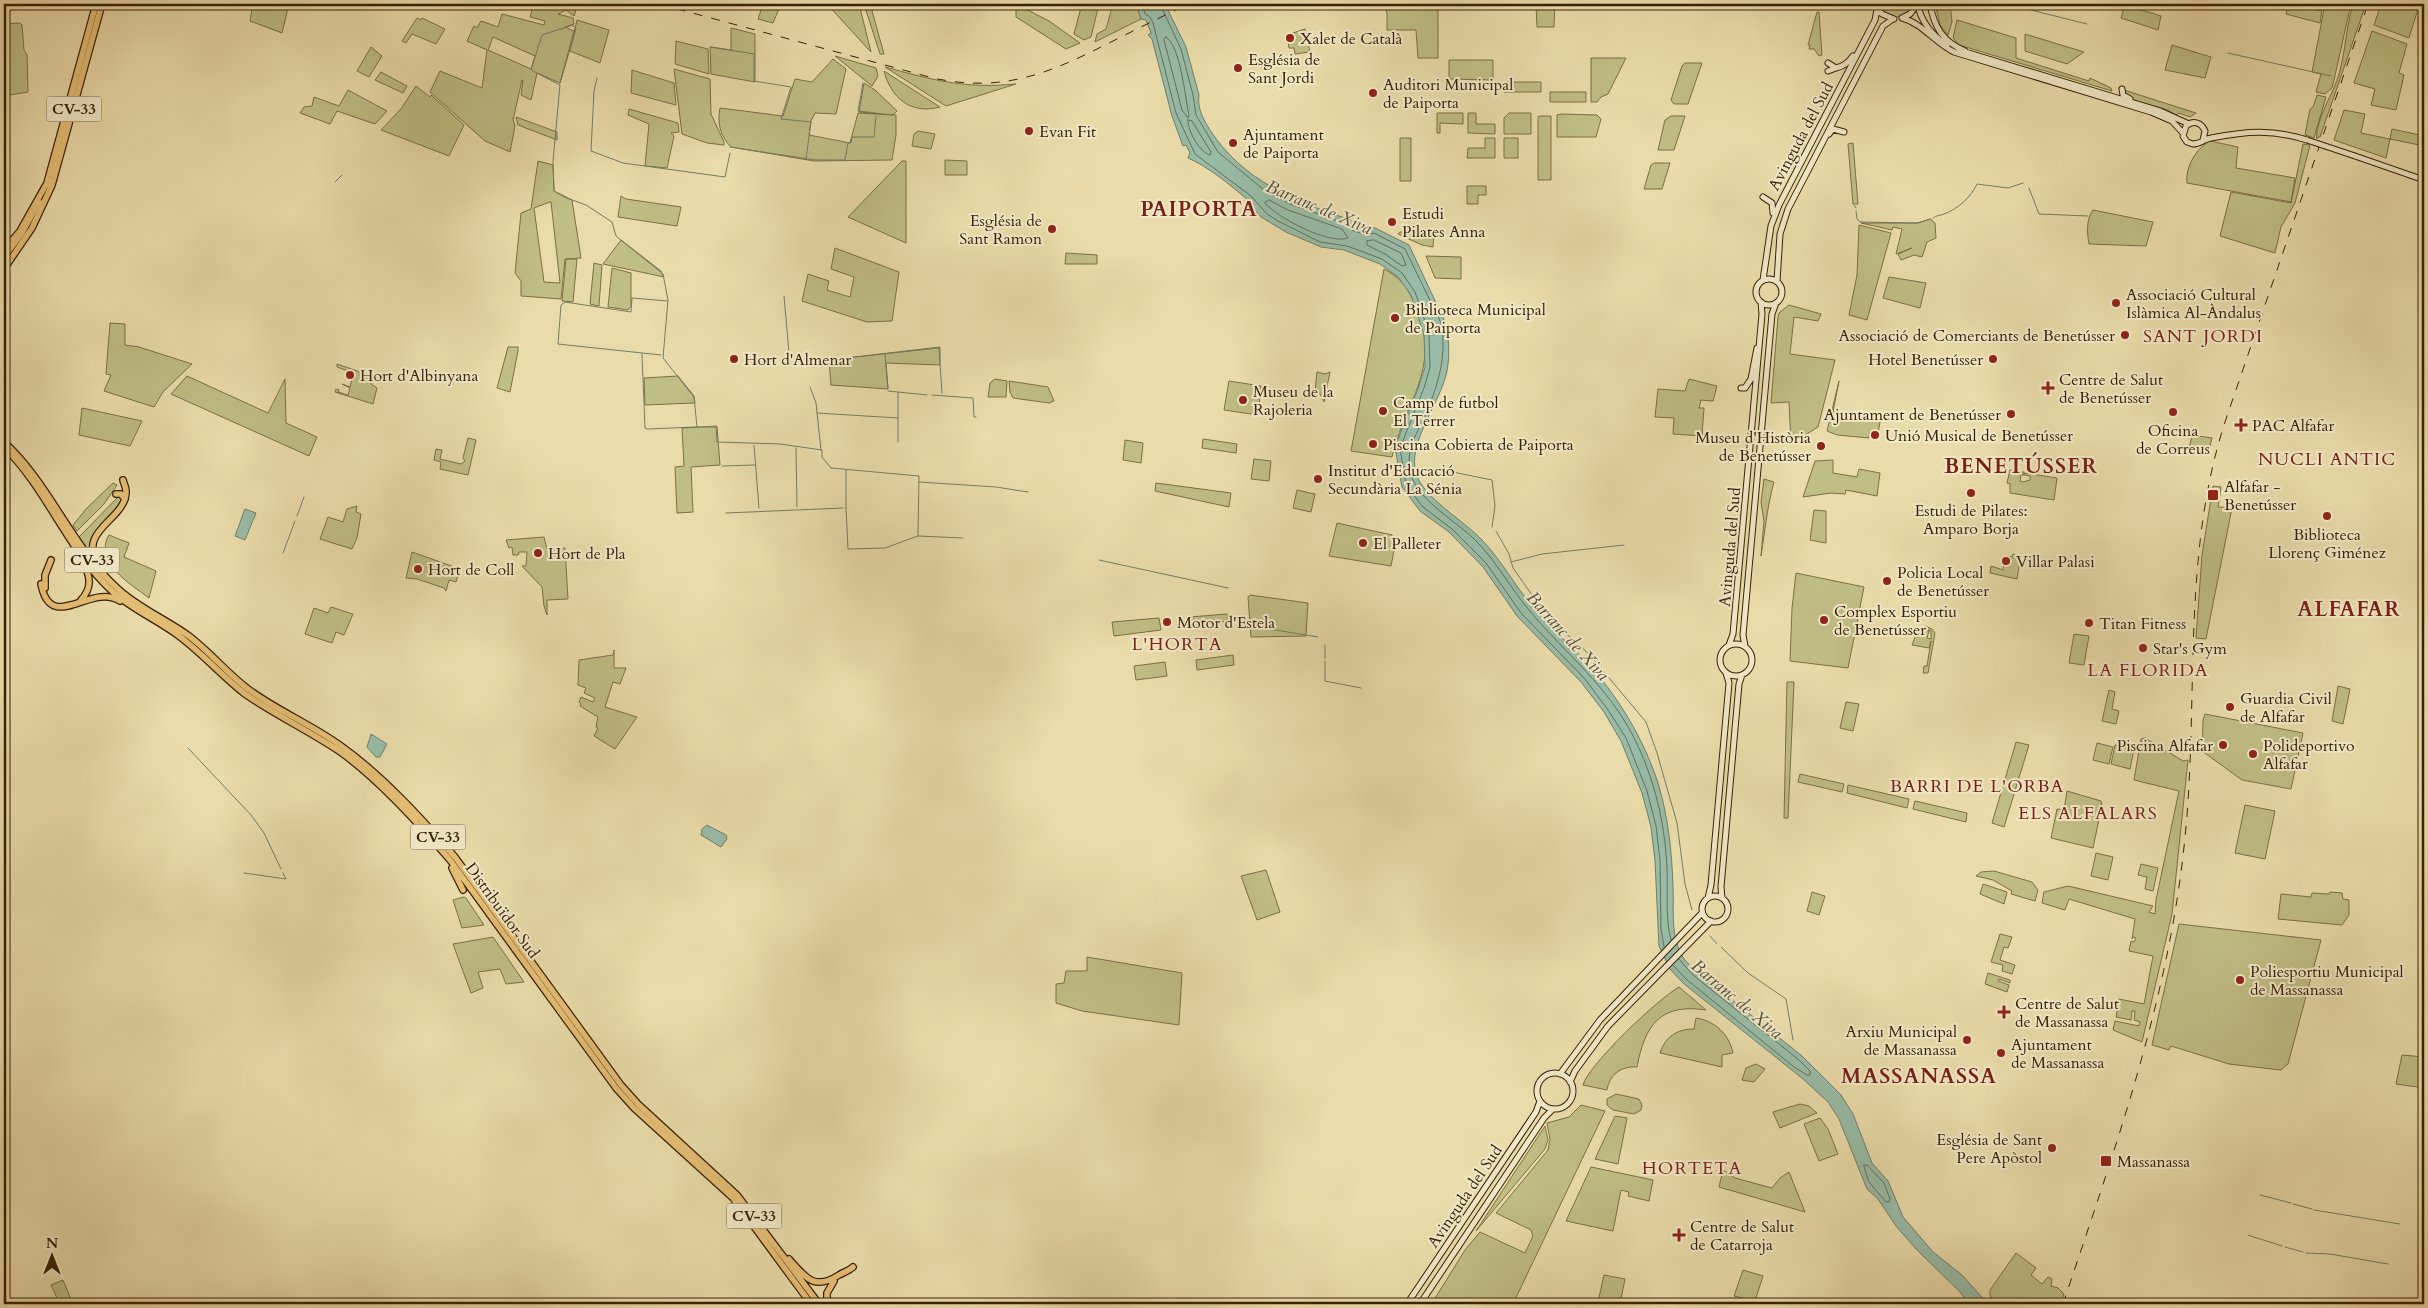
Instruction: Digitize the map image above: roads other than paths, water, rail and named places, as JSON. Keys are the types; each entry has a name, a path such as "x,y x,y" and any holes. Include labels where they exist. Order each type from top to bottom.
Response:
{"main road":[{"name":"CV-33","path":"4,250 20,232 47,183 96,4"},
{"name":"CV-33","path":"4,268 32,228 52,185 102,4"},
{"path":"1873,4 1877,10 1894,19 1910,14 1918,4"},
{"path":"1918,4 1920,14 1934,35 1952,48 2172,115"},
{"path":"1930,4 1933,20 1940,34 1955,47 1970,53"},
{"name":"Avinguda del Sud","path":"1763,280 1771,226 1784,194 1870,31 1877,10"},
{"path":"1902,18 1915,24 1937,42 1954,52 2151,112 2172,121 2190,144 2197,144 2203,140 2223,136 2265,131 2288,134 2424,180"},
{"name":"Avinguda del Sud","path":"1777,281 1779,241 1784,218 1883,26 1894,19"},
{"path":"1828,71 1850,62 1870,31"},
{"path":"1828,63 1836,68"},
{"path":"2083,88 2111,93 2115,90"},
{"path":"2122,89 2123,95 2127,99 2162,109 2189,124 2200,124 2205,130 2223,136"},
{"path":"2183,133 2189,124"},
{"path":"1825,138 1833,129 1844,132"},
{"path":"2203,140 2205,130"},
{"path":"4,256 31,218 47,183"},
{"path":"1763,197 1771,202 1773,207 1771,226"},
{"path":"1770,278 1777,281 1782,287 1782,294 1776,303 1768,305 1761,302 1756,290 1763,280 1770,278"},
{"name":"Avinguda del Sud","path":"1729,645 1734,634 1760,338 1761,302"},
{"name":"Avinguda del Sud","path":"1745,646 1744,625 1773,313 1776,303"},
{"path":"1741,386 1749,384 1760,338"},
{"name":"CV-33","path":"4,436 30,466 59,512"},
{"path":"4,442 28,468 59,512"},
{"name":"Distribuïdor Sud","path":"5,448 29,479 77,550 99,579 114,594 197,649 244,693 340,752 362,769 404,811 450,860 616,1088 634,1108 733,1198 811,1304"},
{"path":"123,480 126,490 125,499 117,513 99,531 94,548 97,562 104,572 134,601"},
{"path":"116,494 121,494 125,499"},
{"name":"Distribuïdor Sud","path":"59,512 103,574 134,601 202,646 247,688 341,746 372,771 455,857 620,1085 638,1104 737,1194 818,1304"},
{"path":"52,560 44,580 46,592 59,603 74,604 84,597 90,582 77,550"},
{"path":"41,584 46,598 59,606 73,606 98,595 110,597 176,634"},
{"path":"1708,898 1711,885 1729,683 1726,673 1721,666 1720,658 1722,650 1729,645 1737,643 1745,646 1750,651 1752,660 1749,670 1742,675 1734,676 1726,673"},
{"path":"1702,913 1711,921 1720,921 1726,916 1728,908 1722,898 1721,887 1739,684 1742,675"},
{"path":"404,811 449,865 464,890"},
{"path":"1560,1074 1600,1020 1702,913 1702,905 1708,898 1715,895 1722,898"},
{"path":"1570,1082 1575,1071 1608,1026 1711,921"},
{"path":"1551,1074 1560,1074 1570,1082 1573,1089 1570,1101 1563,1108 1553,1109 1540,1101 1537,1090 1542,1079 1551,1074"},
{"name":"Avinguda del Sud","path":"1408,1304 1536,1112 1540,1101"},
{"name":"Avinguda del Sud","path":"1420,1304 1544,1118 1553,1109"},
{"path":"677,1139 709,1164 739,1192 823,1304"},
{"path":"786,1255 810,1280 823,1283 853,1267"},
{"path":"839,1276 853,1276"},
{"path":"827,1304 827,1293 839,1276"}],"water":[{"path":"1136,4 1165,4 1186,47 1203,118 1223,148 1238,163 1272,187 1291,197 1310,206 1351,220 1354,225 1366,230 1373,227 1409,245 1445,322 1449,346 1448,365 1443,384 1416,449 1414,462 1420,483 1435,500 1474,532 1489,548 1525,598 1597,673 1637,733 1652,766 1664,808 1672,861 1674,932 1679,951 1683,957 1696,971 1802,1056 1841,1095 1853,1114 1872,1163 1888,1181 1903,1217 1933,1252 1962,1275 1988,1304 1969,1304 1960,1292 1916,1249 1896,1226 1878,1199 1867,1189 1839,1119 1828,1102 1803,1079 1683,983 1670,969 1659,946 1655,861 1651,827 1642,793 1621,741 1604,712 1581,682 1517,616 1483,567 1449,532 1420,511 1402,487 1395,447 1425,367 1424,335 1411,295 1398,277 1380,264 1344,250 1321,247 1286,232 1261,217 1248,204 1248,200 1234,188 1211,171 1188,158 1190,153 1186,145 1183,146 1172,116 1152,39 1148,35 1151,33 1146,20 1141,19"},
{"path":"245,509 256,513 245,540 235,536"},
{"path":"371,734 387,744 380,757 376,757 367,747"},
{"path":"707,825 726,835 727,839 721,847 701,835 702,829"}],"waterway":[{"path":"2026,4 2031,10 2087,24"},
{"path":"560,83 576,29 573,25 542,35 531,70 560,85 553,161 554,191 586,205 612,222 616,236 663,274 668,300 663,358 694,397 697,427 716,427 717,442 780,444 822,450 822,457 831,468 919,476 918,536 963,538"},
{"path":"711,47 754,54 754,81 791,87 781,119 811,122 806,159"},
{"path":"2228,53 2331,76"},
{"path":"597,78 594,91 591,151 623,163 725,177 730,153"},
{"path":"863,83 858,111 876,113"},
{"path":"730,147 815,160 845,160 848,143 851,143 852,137 874,137 876,116"},
{"path":"335,182 342,175"},
{"path":"1933,218 1959,206 1968,198 1977,184 2008,188 2023,183"},
{"path":"2029,188 2039,214 2088,216"},
{"path":"1856,211 1857,219 1860,222 1917,223 1931,219"},
{"path":"784,296 790,364 939,348 942,393"},
{"path":"661,355 558,344 561,305 565,302 631,312 632,298 667,301"},
{"path":"642,354 645,428 696,427"},
{"path":"885,355 888,388"},
{"path":"810,387 816,403 821,450"},
{"path":"888,391 927,395"},
{"path":"898,393 898,442"},
{"path":"932,395 973,398 974,417 976,417"},
{"path":"817,413 898,418"},
{"path":"754,445 759,508"},
{"path":"796,448 797,507"},
{"path":"722,466 755,465"},
{"path":"1438,469 1492,480 1495,506 1492,527"},
{"path":"846,470 846,508"},
{"path":"919,482 996,487 1028,492"},
{"path":"297,516 304,497"},
{"path":"726,513 843,508"},
{"path":"846,508 848,549 885,548 918,536"},
{"path":"283,553 295,521"},
{"name":"Barranc de Xiva","path":"1496,531 1509,554 1513,568 1544,612 1552,617"},
{"path":"1511,562 1542,554 1624,545"},
{"path":"1099,560 1228,588"},
{"path":"1251,626 1318,637"},
{"name":"Barranc de Xiva","path":"1562,630 1589,654 1646,722 1677,823 1685,884 1692,910"},
{"path":"1325,645 1325,658"},
{"path":"1325,661 1325,681 1361,688"},
{"path":"188,748 251,815 264,833 281,869"},
{"path":"244,873 286,879 283,873"},
{"path":"1710,936 1717,944"},
{"name":"Barranc de Xiva","path":"1721,947 1748,973 1786,999 1793,1040"},
{"path":"2260,1195 2291,1203"},
{"path":"2293,1204 2312,1209"},
{"path":"2314,1210 2400,1224"},
{"path":"2248,1235 2282,1246"},
{"path":"2285,1247 2303,1252"},
{"path":"2306,1253 2330,1254 2388,1264"}],"railway":[{"path":"659,4 933,78 981,83 1003,82 1045,72 1087,54 1188,4"},
{"path":"2063,1304 2101,1192 2136,1079 2165,964 2176,906 2189,793 2197,577 2202,524 2212,471 2226,419 2368,4"}],"place":[{"name":"Xalet de Català","path":"1290,38"},
{"name":"Església de Sant Jordi","path":"1238,68"},
{"name":"Auditori Municipal de Paiporta","path":"1373,93"},
{"name":"Evan Fit","path":"1029,131"},
{"name":"Ajuntament de Paiporta","path":"1233,143"},
{"name":"Estudi Pilates Anna","path":"1392,222"},
{"name":"Església de Sant Ramon","path":"1052,229"},
{"name":"Associació Cultural Islàmica Al-Àndalus","path":"2116,303"},
{"name":"Biblioteca Municipal de Paiporta","path":"1395,318"},
{"name":"Associació de Comerciants de Benetússer","path":"2125,335"},
{"name":"Hort d'Almenar","path":"734,359"},
{"name":"Hotel Benetússer","path":"1993,359"},
{"name":"Hort d'Albinyana","path":"350,375"},
{"name":"Centre de Salut de Benetússer","path":"2048,388"},
{"name":"Museu de la Rajoleria","path":"1243,400"},
{"name":"Camp de futbol El Terrer","path":"1383,411"},
{"name":"Oficina de Correus","path":"2173,412"},
{"name":"Ajuntament de Benetússer","path":"2011,414"},
{"name":"PAC Alfafar","path":"2241,425"},
{"name":"Unió Musical de Benetússer","path":"1875,435"},
{"name":"Piscina Cobierta de Paiporta","path":"1373,444"},
{"name":"Museu d'Història de Benetússer","path":"1821,446"},
{"name":"Institut d'Educació Secundària La Sénia","path":"1318,479"},
{"name":"Estudi de Pilates: Amparo Borja","path":"1971,493"},
{"name":"Alfafar - Benetússer","path":"2213,495"},
{"name":"Biblioteca Llorenç Giménez","path":"2327,516"},
{"name":"El Palleter","path":"1363,543"},
{"name":"Hort de Pla","path":"538,553"},
{"name":"Villar Palasi","path":"2006,561"},
{"name":"Hort de Coll","path":"418,569"},
{"name":"Policia Local de Benetússer","path":"1887,581"},
{"name":"Complex Esportiu de Benetússer","path":"1824,620"},
{"name":"Motor d'Estela","path":"1167,622"},
{"name":"Titan Fitness","path":"2089,623"},
{"name":"Star's Gym","path":"2143,648"},
{"name":"Guardia Civil de Alfafar","path":"2230,707"},
{"name":"Piscina Alfafar","path":"2223,745"},
{"name":"Polideportivo Alfafar","path":"2253,754"},
{"name":"Poliesportiu Municipal de Massanassa","path":"2240,980"},
{"name":"Centre de Salut de Massanassa","path":"2004,1012"},
{"name":"Arxiu Municipal de Massanassa","path":"1967,1040"},
{"name":"Ajuntament de Massanassa","path":"2001,1053"},
{"name":"Església de Sant Pere Apòstol","path":"2052,1148"},
{"name":"Massanassa","path":"2106,1161"},
{"name":"Centre de Salut de Catarroja","path":"1679,1235"}],"district":[{"name":"PAIPORTA","path":"1199,209"},
{"name":"SANT JORDI","path":"2203,336"},
{"name":"NUCLI ANTIC","path":"2327,459"},
{"name":"BENETÚSSER","path":"2021,466"},
{"name":"ALFAFAR","path":"2349,609"},
{"name":"L'HORTA","path":"1177,644"},
{"name":"LA FLORIDA","path":"2148,670"},
{"name":"BARRI DE L'ORBA","path":"1977,786"},
{"name":"ELS ALFALARS","path":"2088,813"},
{"name":"MASSANASSA","path":"1919,1076"},
{"name":"HORTETA","path":"1692,1168"}]}
